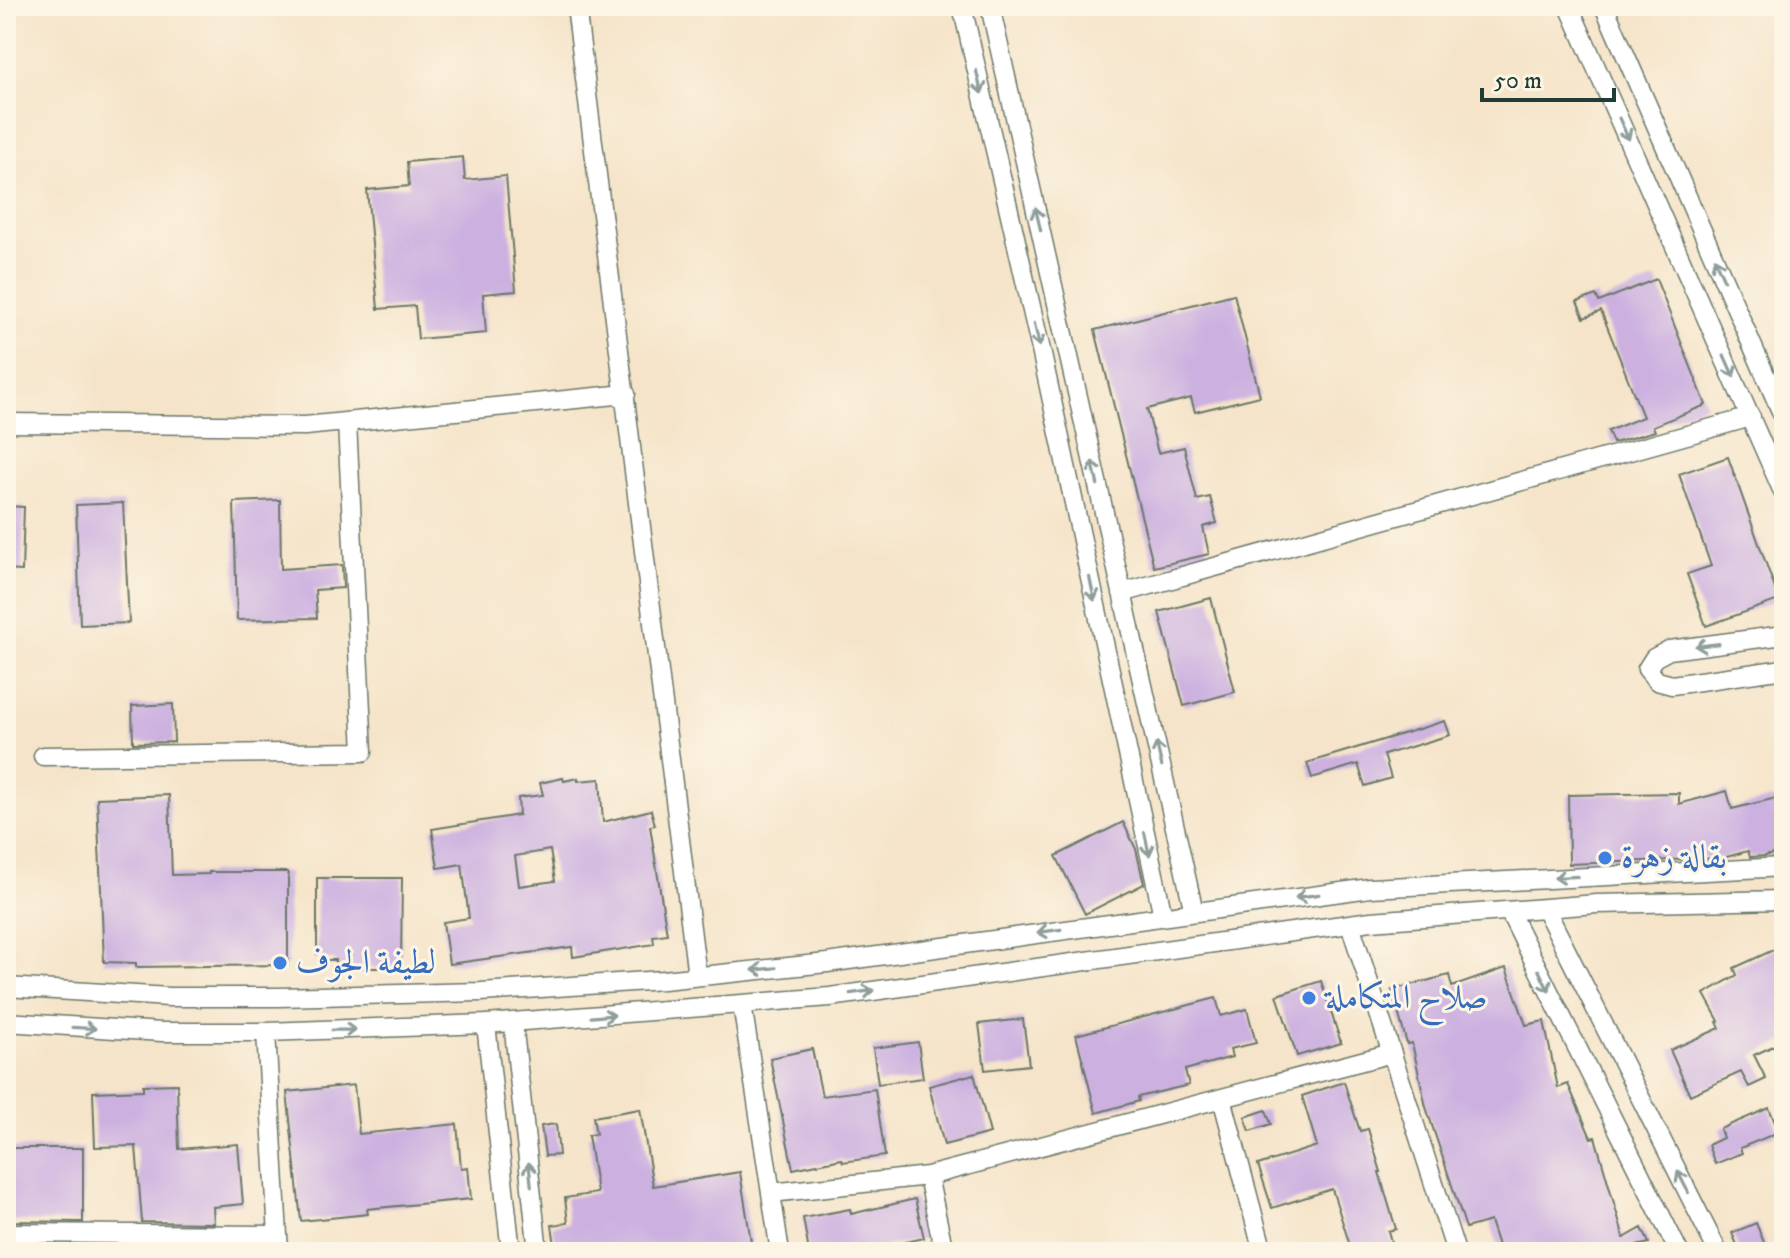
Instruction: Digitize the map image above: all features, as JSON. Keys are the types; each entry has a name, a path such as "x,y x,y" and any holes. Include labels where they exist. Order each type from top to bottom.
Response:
{"street":[{"path":"576,6 697,976"},
{"path":"962,6 1041,350 1163,916"},
{"path":"990,6 1194,912"},
{"path":"1569,6 1784,494"},
{"path":"1604,6 1782,409"},
{"path":"6,423 305,426 626,394"},
{"path":"1122,593 1751,417"},
{"path":"43,756 363,752 347,422"},
{"path":"1784,635 1669,650 1654,658 1647,669 1657,681 1672,685 1784,669"},
{"path":"6,987 169,997 481,992 827,963 1370,888 1784,867"},
{"path":"6,1022 162,1032 266,1032 486,1024 830,997 1350,924 1597,904 1784,900"},
{"path":"1545,908 1718,1252"},
{"path":"1509,911 1679,1252"},
{"path":"1350,924 1456,1252"},
{"path":"742,1004 780,1252"},
{"path":"513,1022 538,1252"},
{"path":"486,1024 511,1252"},
{"path":"6,1233 106,1243 278,1244 266,1032"},
{"path":"771,1193 928,1176 1392,1053"},
{"path":"1222,1098 1263,1252"},
{"path":"928,1176 944,1252"}],"building":[{"path":"463,157 465,180 506,176 516,291 483,294 486,333 418,339 415,306 378,309 367,190 409,186 407,162"},
{"path":"1656,279 1706,405 1653,426 1655,431 1613,443 1608,431 1643,417 1601,311 1584,318 1577,302 1596,295 1599,302"},
{"path":"1234,294 1260,396 1195,412 1191,398 1147,409 1158,453 1184,447 1197,500 1210,497 1217,523 1203,527 1209,554 1154,567 1095,330"},
{"path":"1728,457 1779,600 1706,626 1687,574 1711,566 1679,474"},
{"path":"280,500 281,569 342,565 343,588 315,590 317,618 237,620 234,502"},
{"path":"123,503 129,623 80,625 76,505"},
{"path":"6,506 24,507 22,571 6,570"},
{"path":"1211,598 1235,692 1184,706 1159,612"},
{"path":"173,704 174,742 133,743 132,706"},
{"path":"1445,721 1450,735 1384,755 1391,778 1365,786 1358,764 1312,778 1307,763"},
{"path":"563,778 564,781 600,779 603,822 651,810 655,825 650,826 667,934 653,936 654,944 573,957 572,947 449,964 443,922 469,918 462,864 438,868 432,829 519,815 518,798 543,795 540,783","holes":["550,850 555,881 519,886 515,856"]},
{"path":"1727,791 1732,809 1784,796 1784,851 1750,857 1748,851 1723,858 1569,864 1568,795 1679,793 1679,804"},
{"path":"169,795 172,875 288,872 288,965 136,967 136,963 104,962 97,798"},
{"path":"1123,822 1136,849 1144,884 1085,914 1056,856"},
{"path":"317,878 402,878 401,968 335,968 335,960 322,960 322,954 317,954"},
{"path":"1784,945 1784,1041 1754,1055 1766,1079 1749,1087 1741,1072 1690,1095 1670,1050 1720,1028 1704,994 1737,975 1734,968"},
{"path":"1506,968 1526,1025 1544,1021 1558,1088 1568,1084 1591,1138 1595,1137 1624,1238 1642,1228 1649,1243 1611,1252 1500,1252 1490,1221 1466,1228 1426,1107 1412,1043 1407,1044 1392,990 1449,975 1452,987"},
{"path":"1321,981 1341,1043 1297,1056 1277,995"},
{"path":"1216,998 1221,1016 1247,1009 1256,1043 1230,1049 1232,1057 1185,1070 1189,1085 1138,1097 1139,1101 1096,1113 1076,1035"},
{"path":"1023,1019 1029,1065 985,1070 979,1024"},
{"path":"918,1042 923,1078 878,1084 873,1048"},
{"path":"812,1049 822,1096 875,1089 885,1156 843,1162 842,1159 793,1169 770,1058"},
{"path":"974,1074 990,1133 944,1145 929,1086"},
{"path":"1344,1082 1360,1131 1368,1129 1381,1172 1396,1229 1388,1231 1394,1252 1352,1252 1332,1189 1272,1208 1258,1165 1317,1146 1302,1096"},
{"path":"177,1084 179,1149 238,1144 243,1204 213,1207 214,1223 142,1222 136,1146 95,1147 93,1092 143,1090 143,1085"},
{"path":"354,1085 359,1134 457,1124 461,1168 468,1167 471,1199 367,1209 368,1214 301,1221 287,1092"},
{"path":"1769,1108 1779,1132 1740,1148 1742,1153 1715,1164 1708,1145 1723,1138 1720,1129"},
{"path":"640,1109 653,1186 740,1172 752,1248 726,1252 556,1252 552,1225 568,1223 565,1198 597,1193 588,1135 596,1134 593,1117"},
{"path":"1266,1110 1271,1124 1250,1131 1245,1117"},
{"path":"556,1124 559,1155 545,1156 541,1126"},
{"path":"6,1148 83,1148 83,1222 6,1221"},
{"path":"915,1199 924,1238 870,1250 869,1246 836,1252 809,1252 803,1218 850,1209 851,1214"},
{"path":"1756,1223 1768,1252 1740,1252 1732,1233"}],"place":[{"name":"بقالة زهرة","path":"1605,858"},
{"name":"لطيفة الجوف","path":"280,963"},
{"name":"صلاح المتكاملة","path":"1309,998"}]}
